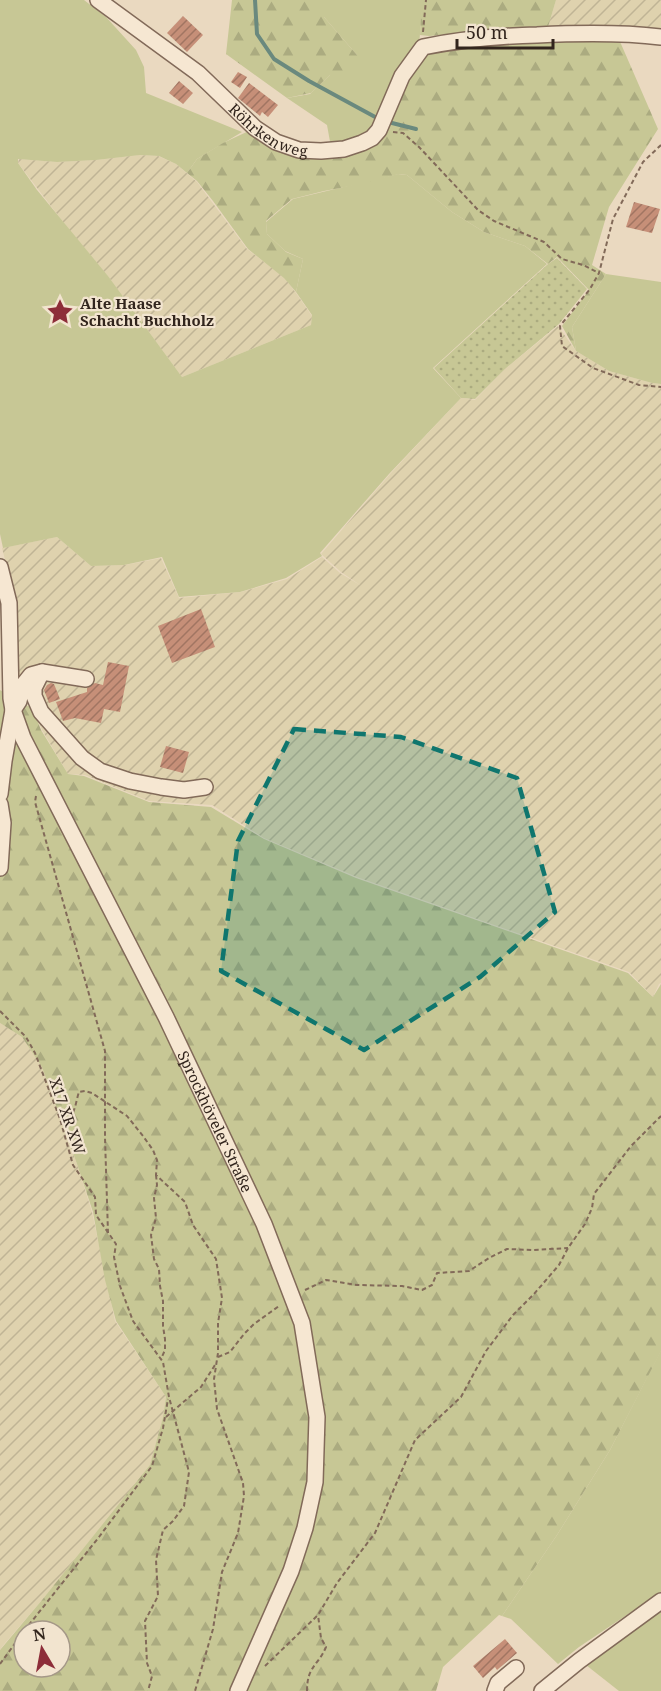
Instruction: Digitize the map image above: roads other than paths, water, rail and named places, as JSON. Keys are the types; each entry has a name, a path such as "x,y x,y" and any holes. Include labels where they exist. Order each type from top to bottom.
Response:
{"street":[{"name":"Röhrkenweg","path":"98,0 198,73 255,128 276,142 298,150 321,151 344,148 372,138 379,130 402,75 423,47 474,38 540,34 623,33 661,37"},
{"name":"Sprockhöveler Straße","path":"0,567 9,603 11,698 23,738 166,1017 264,1224 302,1323 317,1417 315,1482 305,1528 291,1571 237,1691"},
{"path":"42,672 34,688 34,696 40,712 82,758 100,771 161,788 184,790 205,787"},
{"path":"0,794 13,710 19,701 23,685 31,675 42,672 86,679"},
{"path":"0,804 3,823 0,868"},
{"path":"542,1691 661,1601"},
{"path":"495,1691 498,1683 516,1668"}],"waterway":[{"path":"255,0 257,34 274,59 377,118"},
{"path":"388,122 416,129"}],"place":[{"name":"Alte Haase Schacht Buchholz","path":"60,312"}]}
